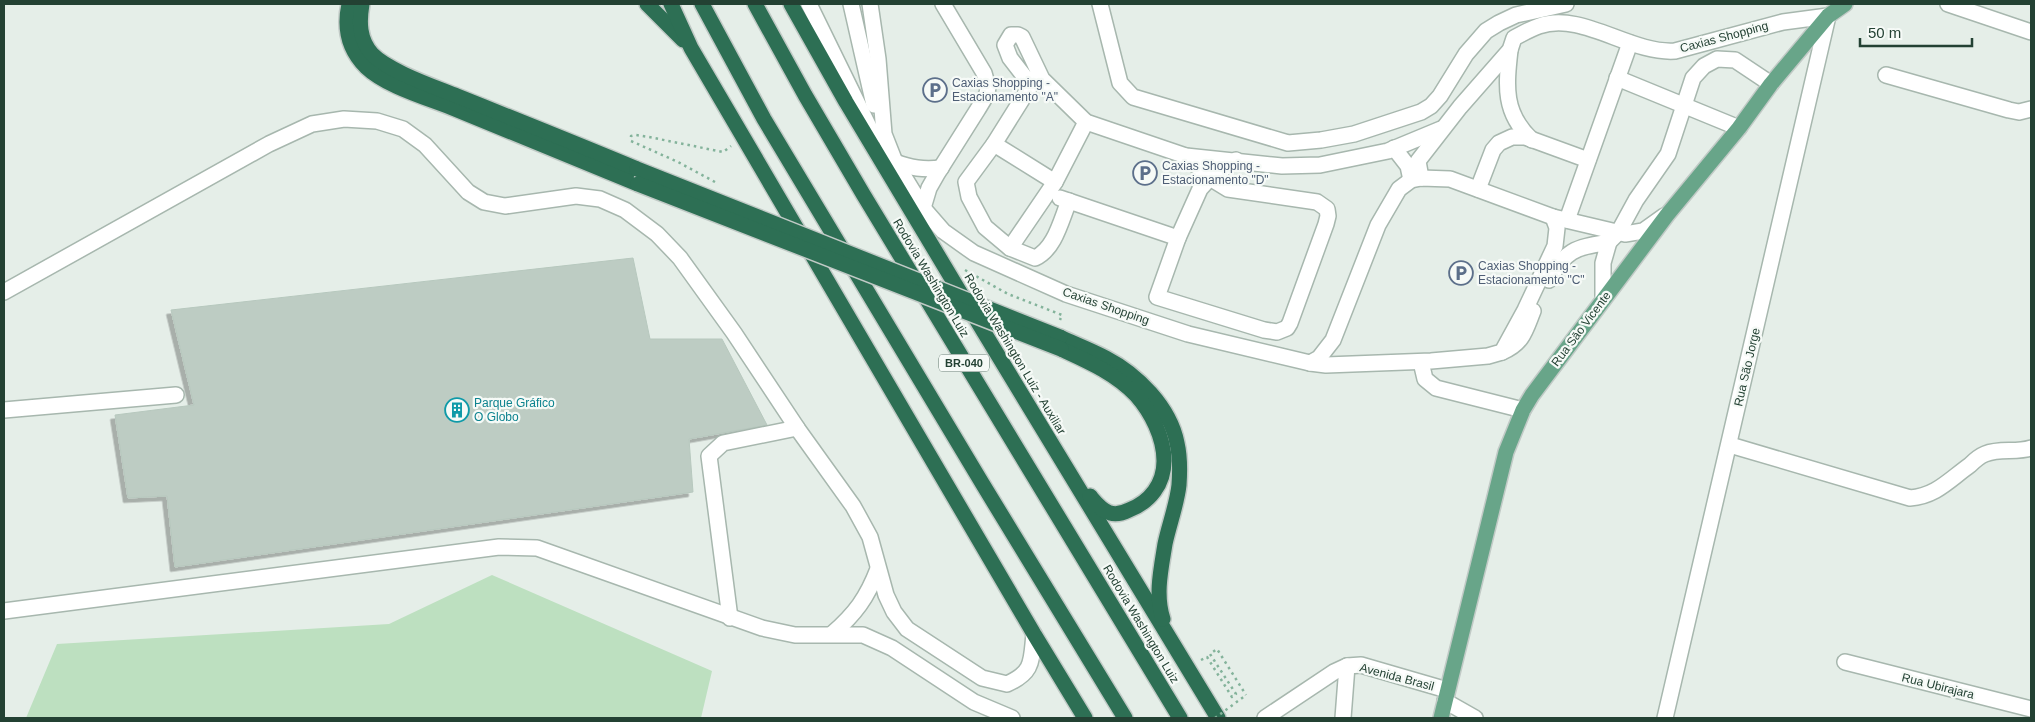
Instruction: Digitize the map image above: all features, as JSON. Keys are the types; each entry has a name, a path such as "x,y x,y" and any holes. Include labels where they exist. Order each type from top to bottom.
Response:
{"highway":[{"path":"349,4 346,21 351,44 361,61 375,74 421,96 638,184 1061,343 1107,358 1130,374 1159,404 1173,429 1177,442 1179,460 1178,487 1160,571 1158,605 1172,644"},
{"path":"362,4 360,17 362,36 372,54 380,61 423,82 1061,343 1120,380 1136,395 1152,416 1161,441 1164,460 1162,477 1155,492 1141,506 1122,513 1111,513 1100,508 1070,474"},
{"path":"647,4 691,48"},
{"path":"671,4 691,48 1085,718"},
{"path":"702,4 764,120 1125,718"},
{"name":"Rodovia Washington Luiz","path":"755,4 805,95 863,194 1180,718"},
{"name":"Rodovia Washington Luiz - Auxiliar","path":"790,5 1216,718"}],"main road":[{"name":"Rua Sāo Vicente","path":"1441,718 1506,452 1522,410 1667,215 1739,128 1771,84 1828,16 1846,4"}],"street":[{"path":"809,4 898,188"},
{"name":"Caxias Shopping","path":"850,4 884,134 894,162 923,208 943,231 969,250 1066,294 1188,334 1310,363 1326,365 1420,362 1488,356 1509,346 1544,280 1555,246 1560,218"},
{"name":"Caxias Shopping","path":"870,4 878,59 879,115"},
{"path":"923,208 929,188 987,94 988,86 984,73 943,4"},
{"path":"1100,4 1120,83 1133,97 1288,143 1354,134 1421,112 1431,106 1440,96 1466,54 1486,32 1516,15 1566,4"},
{"path":"1948,4 2031,32"},
{"name":"Caxias Shopping","path":"1418,161 1442,129 1510,50 1514,38 1540,26 1550,24 1582,27 1653,50 1675,51 1783,22 1828,16"},
{"name":"Rua São Jorge","path":"1665,718 1730,445 1828,16"},
{"path":"1560,218 1588,160 1630,43"},
{"path":"1510,50 1506,84 1509,106 1519,126 1532,140"},
{"path":"1603,300 1603,263 1613,238 1636,200 1668,154 1693,78 1704,66 1717,59 1735,60 1771,84"},
{"path":"1886,75 2009,110 2019,112 2031,108"},
{"path":"1617,78 1685,104 1739,128"},
{"path":"1069,201 1049,247 1044,254 1035,258 1010,248 985,227 969,198 966,182 1036,82 1086,122 1186,156 1282,166 1320,165 1388,151 1442,129"},
{"path":"4,292 269,144 312,124 344,119 377,121 403,129 425,145 468,192 484,202 505,206 576,196 600,200 625,210 656,234 680,258 853,506 870,536 886,595 894,612 907,629 982,678 1007,684 1021,678 1031,666 1034,634"},
{"path":"1010,248 1051,188 1086,122"},
{"path":"1478,189 1493,150 1507,139 1518,136 1588,160"},
{"path":"994,144 1069,201 1178,238"},
{"path":"1394,148 1416,179"},
{"name":"Caxias Shopping","path":"1394,148 1450,179 1613,238"},
{"path":"1186,156 1210,178 1228,189 1317,202 1327,209 1328,216 1290,323 1287,328 1276,332 1157,296 1178,238 1196,196 1210,178 1236,160"},
{"path":"1416,179 1418,161"},
{"path":"894,162 911,168 925,170 941,168"},
{"path":"1310,363 1324,352 1333,340 1378,225 1399,189 1416,179"},
{"name":"Caxias Shopping","path":"1416,179 1450,179"},
{"name":"Caxias Shopping","path":"1544,280 1559,262 1577,249 1613,238 1643,232 1667,215"},
{"path":"1333,340 1350,364"},
{"path":"1420,362 1426,379 1436,388 1522,410"},
{"path":"4,410 176,395"},
{"path":"730,618 710,456 723,443 797,428"},
{"path":"1730,445 1910,498 1924,497 1936,490 1984,454 1996,451 2022,452 2031,448"},
{"path":"4,611 498,547 537,548 762,628 796,634 863,636 892,648 974,702 1012,718"},
{"path":"832,634 852,616 869,592 878,570"},
{"name":"Rua Ubirajara","path":"1845,662 2031,709"},
{"name":"Avenida Brasil","path":"1347,666 1361,665 1446,695 1475,718"},
{"path":"1265,718 1320,681 1347,666"},
{"path":"1343,718 1347,666"},
{"path":"974,702 982,678"}],"path":[{"path":"719,184 678,162 631,141 631,136 643,136 723,152 743,137"},
{"path":"964,269 1008,294 1062,315 1060,320"},
{"path":"1187,669 1207,657 1232,697 1236,694 1210,654 1217,649 1246,695 1216,718"}],"green space":[{"path":"492,575 712,671 701,718 26,718 57,644 389,624"}],"building":[{"name":"Parque Gráfico O Globo","path":"633,258 650,339 722,339 767,425 689,439 693,492 175,567 167,496 128,498 115,415 194,405 171,310"}],"place":[{"name":"Caxias Shopping - Estacionamento \"A\"","path":"935,90"},
{"name":"Caxias Shopping - Estacionamento \"D\"","path":"1145,173"},
{"name":"Caxias Shopping - Estacionamento \"C\"","path":"1461,273"},
{"name":"Parque Gráfico O Globo","path":"457,410"}]}
